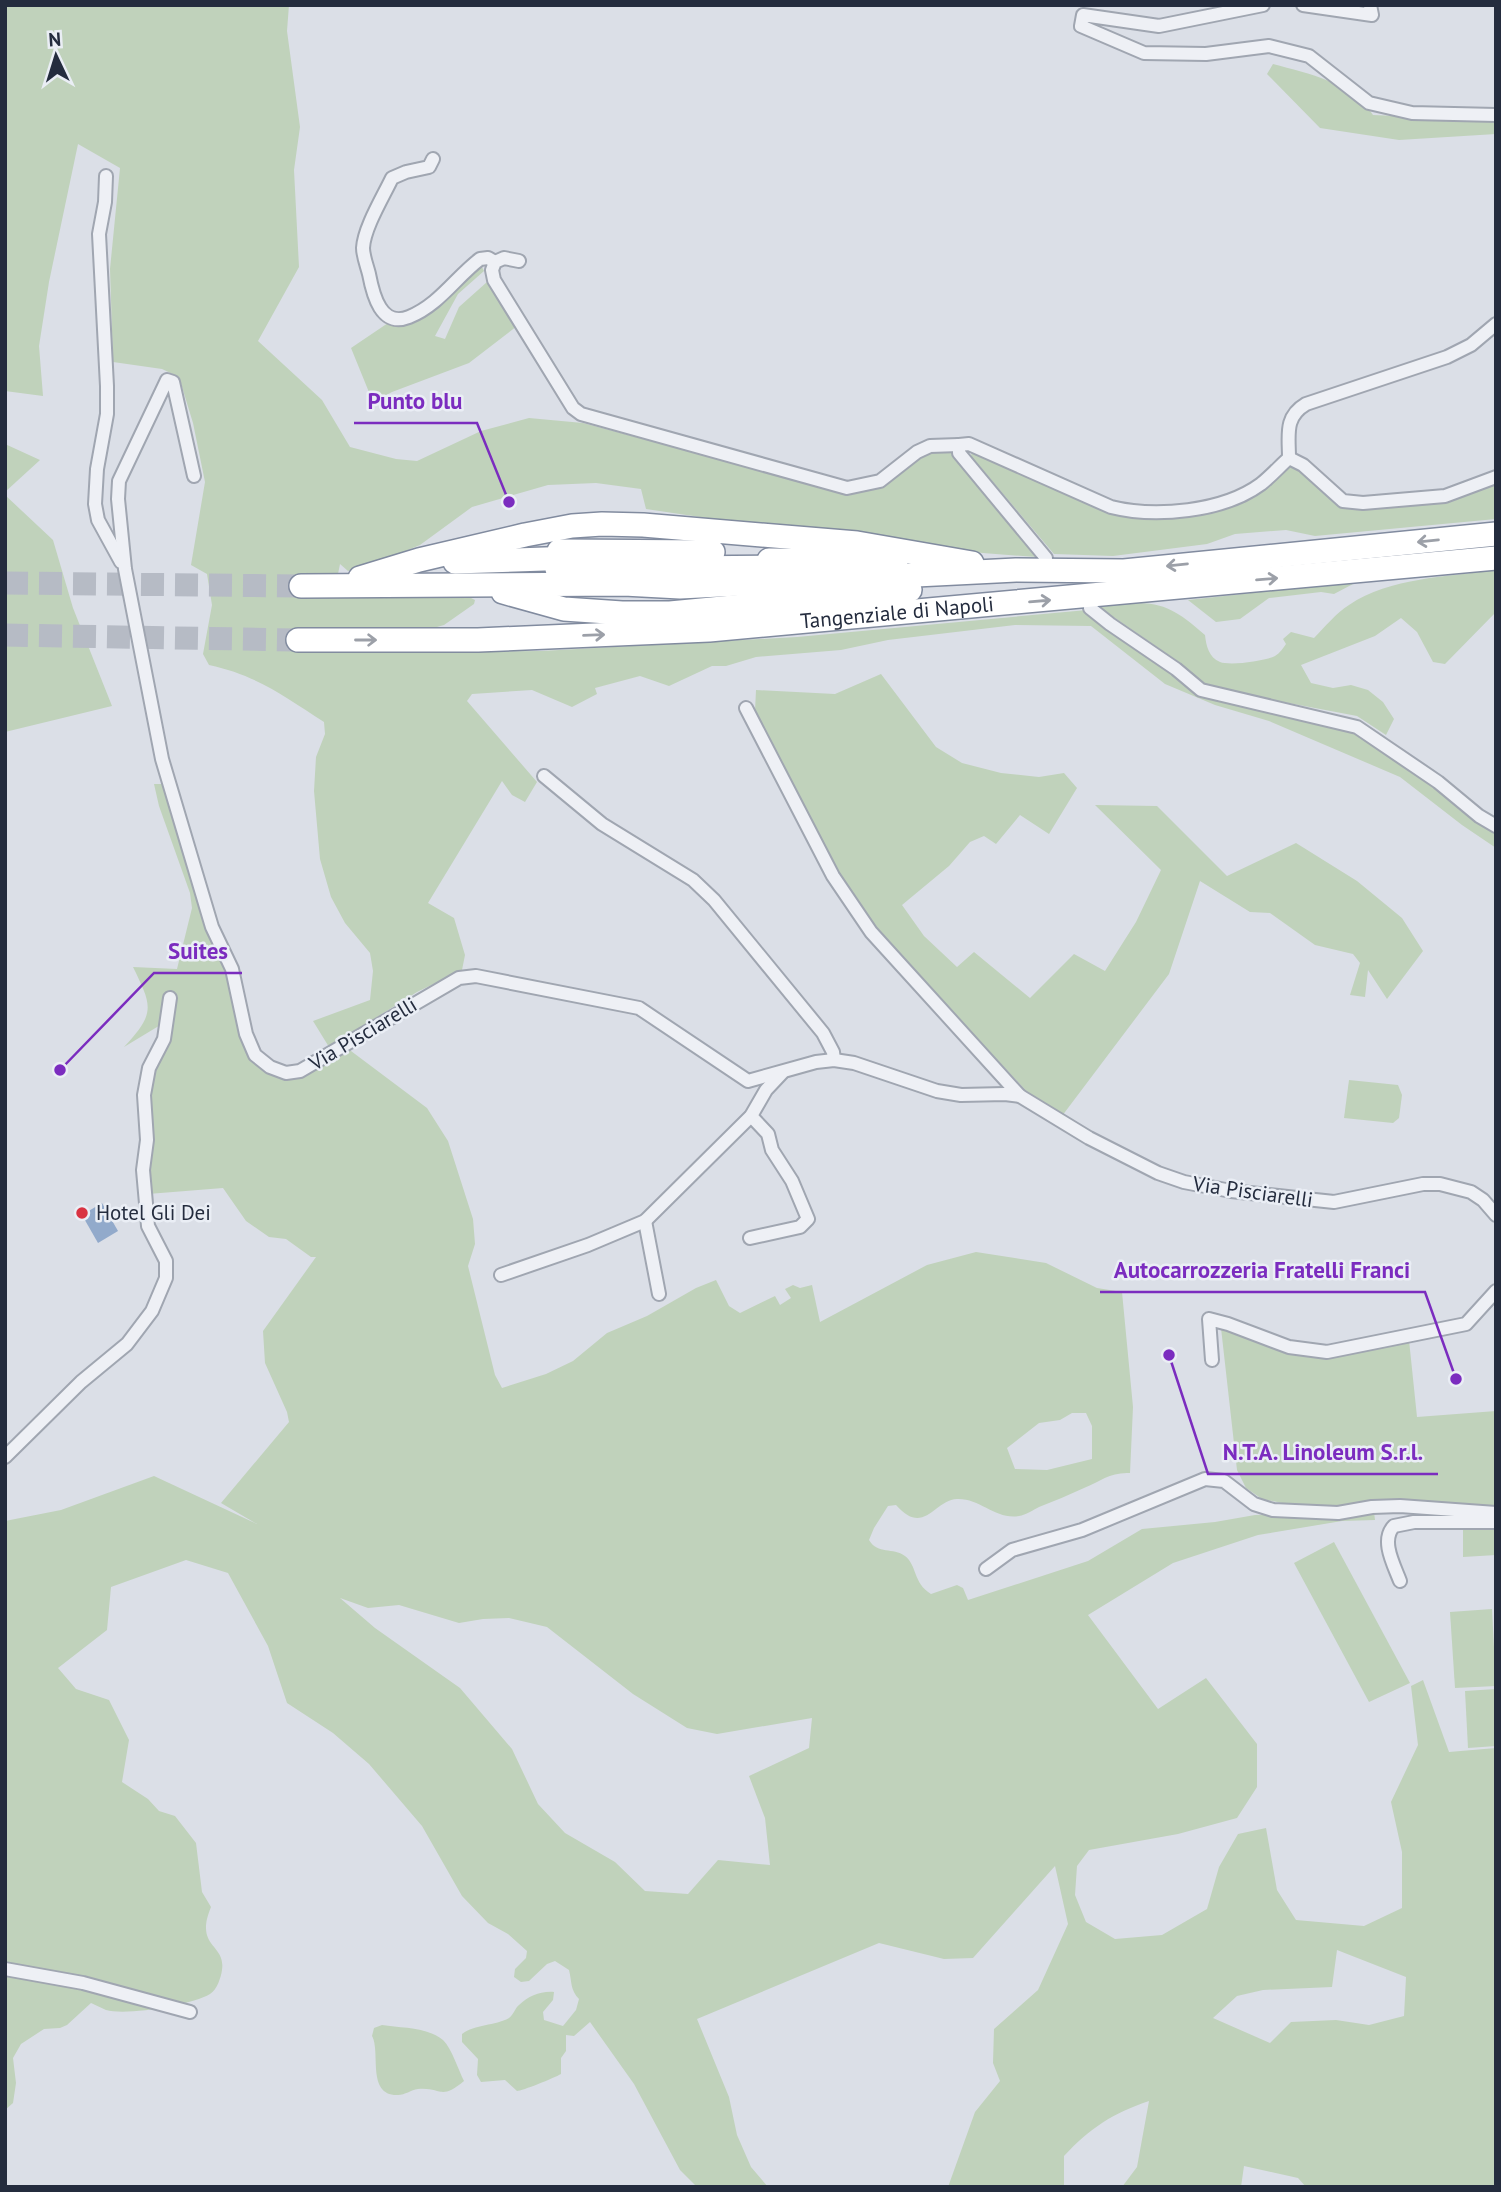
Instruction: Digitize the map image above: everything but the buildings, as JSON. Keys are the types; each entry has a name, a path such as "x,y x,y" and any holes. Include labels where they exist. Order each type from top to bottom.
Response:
{"highway":[{"path":"337,586 433,556 572,526 603,524 857,543 989,569"},
{"path":"494,542 557,535 624,533 914,556"},
{"name":"Tangenziale di Napoli","path":"301,586 624,584 680,587 989,569 1124,571 1496,534"},
{"path":"460,550 555,542 624,540 914,556"},
{"path":"433,556 624,550 914,556"},
{"path":"405,564 556,558 914,556"},
{"name":"Tangenziale di Napoli","path":"298,640 478,640 709,630 1496,558"},
{"path":"372,575 689,578 989,569"},
{"path":"480,585 548,593 649,596 989,569"},
{"path":"480,585 564,609 670,613 948,586 989,569"}],"street":[{"path":"1263,5 1159,26 1083,15 1081,26 1144,52 1206,54 1269,47 1309,57 1369,103 1412,113 1496,115"},
{"path":"1303,5 1373,15 1370,5"},
{"path":"433,159 429,167 392,178 366,234 363,249 377,305 387,317 394,319 410,316 435,302 480,259 488,258 495,262"},
{"path":"106,176 105,202 99,234 107,414 96,478 95,504 99,520 125,569"},
{"path":"519,261 504,258 495,262 492,270 494,280 573,408 594,419 847,488 880,481 917,452 930,446 969,444 1111,507 1146,513 1181,511 1237,497 1261,484 1289,458 1290,422 1296,410 1306,404 1447,357 1471,345 1496,324"},
{"path":"125,569 118,499 119,481 167,380 173,382 194,476"},
{"path":"959,445 959,453 1046,558"},
{"path":"1289,458 1303,465 1343,501 1363,503 1445,496 1496,477"},
{"name":"Via Pisciarelli","path":"125,569 165,775 212,926 235,978 250,1046 262,1062 286,1073 300,1070 459,978 469,976 631,1005 647,1012 748,1081 816,1062 834,1060 854,1063 911,1085 937,1091 961,1095 1020,1096"},
{"path":"1090,608 1176,668 1201,690 1357,727 1438,782 1479,816 1496,826"},
{"name":"Via Pisciarelli","path":"746,708 833,876 857,914 1020,1096 1089,1138 1158,1173 1184,1182 1231,1191 1335,1202 1423,1184 1440,1184 1471,1192 1483,1200 1496,1215"},
{"path":"544,776 602,824 693,880 714,900 823,1033 834,1060"},
{"path":"5,1457 86,1377 127,1344 152,1311 166,1278 166,1261 148,1226 143,1170 147,1140 144,1095 149,1068 164,1039 170,998"},
{"path":"501,1275 588,1245 645,1221 751,1116 766,1090 782,1073"},
{"path":"750,1238 800,1227 808,1219 792,1181 772,1150 768,1134 751,1116"},
{"path":"645,1221 659,1294"},
{"path":"1212,1360 1209,1319 1289,1347 1327,1352 1466,1324 1496,1291"},
{"path":"986,1569 1012,1550 1082,1530 1205,1479 1224,1481 1254,1504 1273,1510 1338,1513 1372,1507 1400,1506 1496,1513"},
{"path":"1400,1581 1387,1537 1394,1526 1414,1522 1496,1522"},
{"path":"5,1969 83,1983 190,2012"}],"green space":[{"path":"5,5 289,5 287,31 300,127 294,170 299,267 258,341 322,400 350,447 396,459 417,461 481,431 529,418 583,423 843,494 882,486 919,455 954,445 955,455 1037,557 890,543 646,509 641,489 596,483 548,485 472,507 420,545 372,565 348,571 340,564 338,574 300,592 315,598 475,600 474,604 444,625 430,629 318,627 310,629 304,649 319,652 541,651 797,637 1087,610 1097,622 1202,695 1346,727 1359,733 1496,832 1496,848 1400,777 1269,721 1215,705 1165,684 1091,626 1015,625 888,640 841,650 756,657 726,666 712,666 669,686 640,676 595,688 597,694 572,707 532,690 472,694 467,701 537,782 525,802 512,795 502,781 428,903 454,918 465,955 462,970 417,992 329,1047 313,1021 370,1000 373,971 370,953 345,923 331,897 320,859 314,791 316,757 325,734 324,722 282,695 241,674 209,665 203,654 212,605 207,574 191,565 205,482 193,423 179,377 162,369 113,362 110,269 120,168 78,144 49,282 39,346 43,396 5,391"},
{"path":"1273,64 1342,87 1364,104 1373,115 1496,120 1496,134 1399,140 1320,128 1267,74"},
{"path":"482,267 484,271 458,294 435,336 445,339 459,307 487,282 517,326 469,363 392,392 373,402 351,348 388,323 408,321"},
{"path":"5,444 40,460 5,492"},
{"path":"972,451 1115,513 1143,518 1186,515 1238,503 1290,464 1302,469 1344,506 1496,483 1496,519 1315,536 1286,530 1235,534 1207,544 1113,556 1054,554 971,456"},
{"path":"5,495 53,540 73,608 112,706 5,732"},
{"path":"1496,570 1496,612 1445,664 1433,662 1417,632 1401,618 1375,636 1301,665 1311,683 1333,688 1351,685 1368,690 1383,702 1394,719 1386,735 1357,716 1220,690 1202,684 1179,662 1099,607 1145,603 1168,608 1205,635 1213,658 1225,663 1239,663 1275,656 1286,644 1283,639 1291,632 1314,638 1344,608 1383,589 1401,583"},
{"path":"1353,582 1334,594 1321,592 1269,598 1240,619 1216,622 1188,600"},
{"path":"881,674 936,747 962,763 1001,773 1039,777 1064,773 1077,788 1049,834 1020,815 996,844 984,836 970,842 949,866 902,905 924,936 957,967 974,952 1030,998 1074,954 1105,971 1136,922 1161,870 1095,805 1157,806 1227,876 1296,843 1357,881 1402,918 1423,951 1387,999 1368,970 1365,997 1350,995 1360,963 1353,954 1315,945 1270,913 1250,912 1200,881 1169,974 1062,1116 1032,1097 872,926 837,876 755,711 756,690 835,694"},
{"path":"154,784 162,784 230,974 252,1059 262,1070 282,1077 347,1048 427,1108 448,1141 473,1219 475,1244 468,1266 495,1375 502,1388 546,1374 573,1361 607,1333 647,1316 696,1288 716,1280 729,1306 740,1313 775,1296 780,1305 791,1298 785,1289 793,1285 800,1288 812,1285 820,1322 927,1265 976,1252 1046,1263 1097,1288 1122,1292 1133,1407 1130,1473 1106,1478 1019,1516 1003,1515 973,1502 957,1499 922,1517 914,1518 896,1505 888,1506 869,1540 877,1548 905,1556 912,1564 921,1585 931,1594 957,1585 963,1588 968,1600 1088,1561 1142,1529 1255,1515 1374,1512 1375,1520 1342,1521 1258,1535 1173,1563 1088,1615 1158,1709 1206,1678 1257,1744 1257,1787 1237,1818 1178,1834 1089,1850 1077,1866 1075,1895 1086,1922 1115,1939 1162,1935 1207,1909 1219,1867 1238,1834 1266,1828 1277,1890 1296,1920 1364,1926 1402,1908 1402,1852 1391,1802 1418,1745 1411,1686 1423,1680 1449,1752 1496,1748 1496,2187 1306,2187 1298,2178 1244,2166 1241,2187 1122,2187 1137,2167 1149,2101 1103,2122 1064,2156 1064,2187 948,2187 975,2112 1000,2081 993,2063 994,2029 1038,1990 1068,1924 1055,1866 973,1958 944,1959 879,1943 697,2019 729,2097 737,2135 751,2167 768,2187 697,2187 680,2170 634,2084 590,2022 574,2036 566,2035 561,2074 517,2091 505,2080 481,2082 477,2075 478,2059 462,2042 462,2034 473,2028 509,2018 527,1999 549,1992 554,1992 553,2000 543,2012 544,2020 563,2026 576,2010 579,1999 573,1989 569,1970 555,1961 547,1964 529,1981 521,1982 514,1977 515,1969 526,1958 527,1951 508,1934 488,1923 462,1896 422,1826 369,1764 333,1733 287,1703 268,1646 228,1573 186,1560 111,1587 107,1630 58,1668 76,1689 109,1700 129,1740 122,1782 148,1799 159,1811 175,1816 196,1843 202,1892 211,1907 206,1930 222,1961 220,1980 210,1994 189,2002 128,2012 106,2010 91,2003 67,2025 44,2029 21,2044 13,2058 16,2083 13,2103 5,2110 5,1521 61,1510 154,1476 257,1524 221,1503 289,1422 265,1363 263,1331 316,1257 311,1257 286,1239 269,1237 246,1221 223,1188 148,1194 153,1140 148,1100 150,1072 167,1021 124,1047 142,1026 148,1009 144,991 133,967 177,969 192,908 190,893 159,806","holes":["1072,1413 1086,1413 1092,1426 1092,1459 1047,1470 1015,1469 1007,1448 1039,1423 1060,1420","340,1598 368,1608 399,1605 459,1623 509,1618 547,1627 633,1694 687,1728 717,1734 812,1718 809,1748 749,1776 765,1818 770,1865 718,1860 688,1894 645,1891 615,1862 565,1833 538,1804 512,1749 460,1688 375,1628","1337,1950 1406,1977 1404,2016 1369,2025 1336,2020 1291,2022 1270,2043 1213,2018 1237,1996 1263,1990 1332,1987"]},
{"path":"1349,1080 1398,1085 1402,1095 1399,1118 1393,1123 1344,1118"},
{"path":"1221,1328 1295,1354 1409,1340 1417,1417 1496,1411 1496,1509 1373,1502 1329,1507 1262,1499 1246,1488 1237,1470"},
{"path":"1496,1526 1496,1555 1463,1557 1463,1527"},
{"path":"1334,1542 1410,1683 1369,1702 1294,1563"},
{"path":"1492,1609 1496,1686 1455,1688 1450,1612"},
{"path":"1496,1689 1496,1746 1468,1748 1465,1691"},
{"path":"382,2025 422,2030 443,2040 464,2081 445,2092 418,2089 401,2095 388,2093 378,2081 372,2036 374,2028"}],"water":[{"path":"102,1203 118,1231 98,1243 82,1215"}],"tunnel":[{"path":"5,583 301,586"},
{"path":"5,635 298,640"}],"place":[{"name":"Punto blu","path":"509,502"},
{"name":"Suites","path":"60,1070"},
{"name":"Hotel Gli Dei","path":"82,1213"},
{"name":"N.T.A. Linoleum S.r.l.","path":"1169,1355"},
{"name":"Autocarrozzeria Fratelli Franci","path":"1456,1379"}]}
